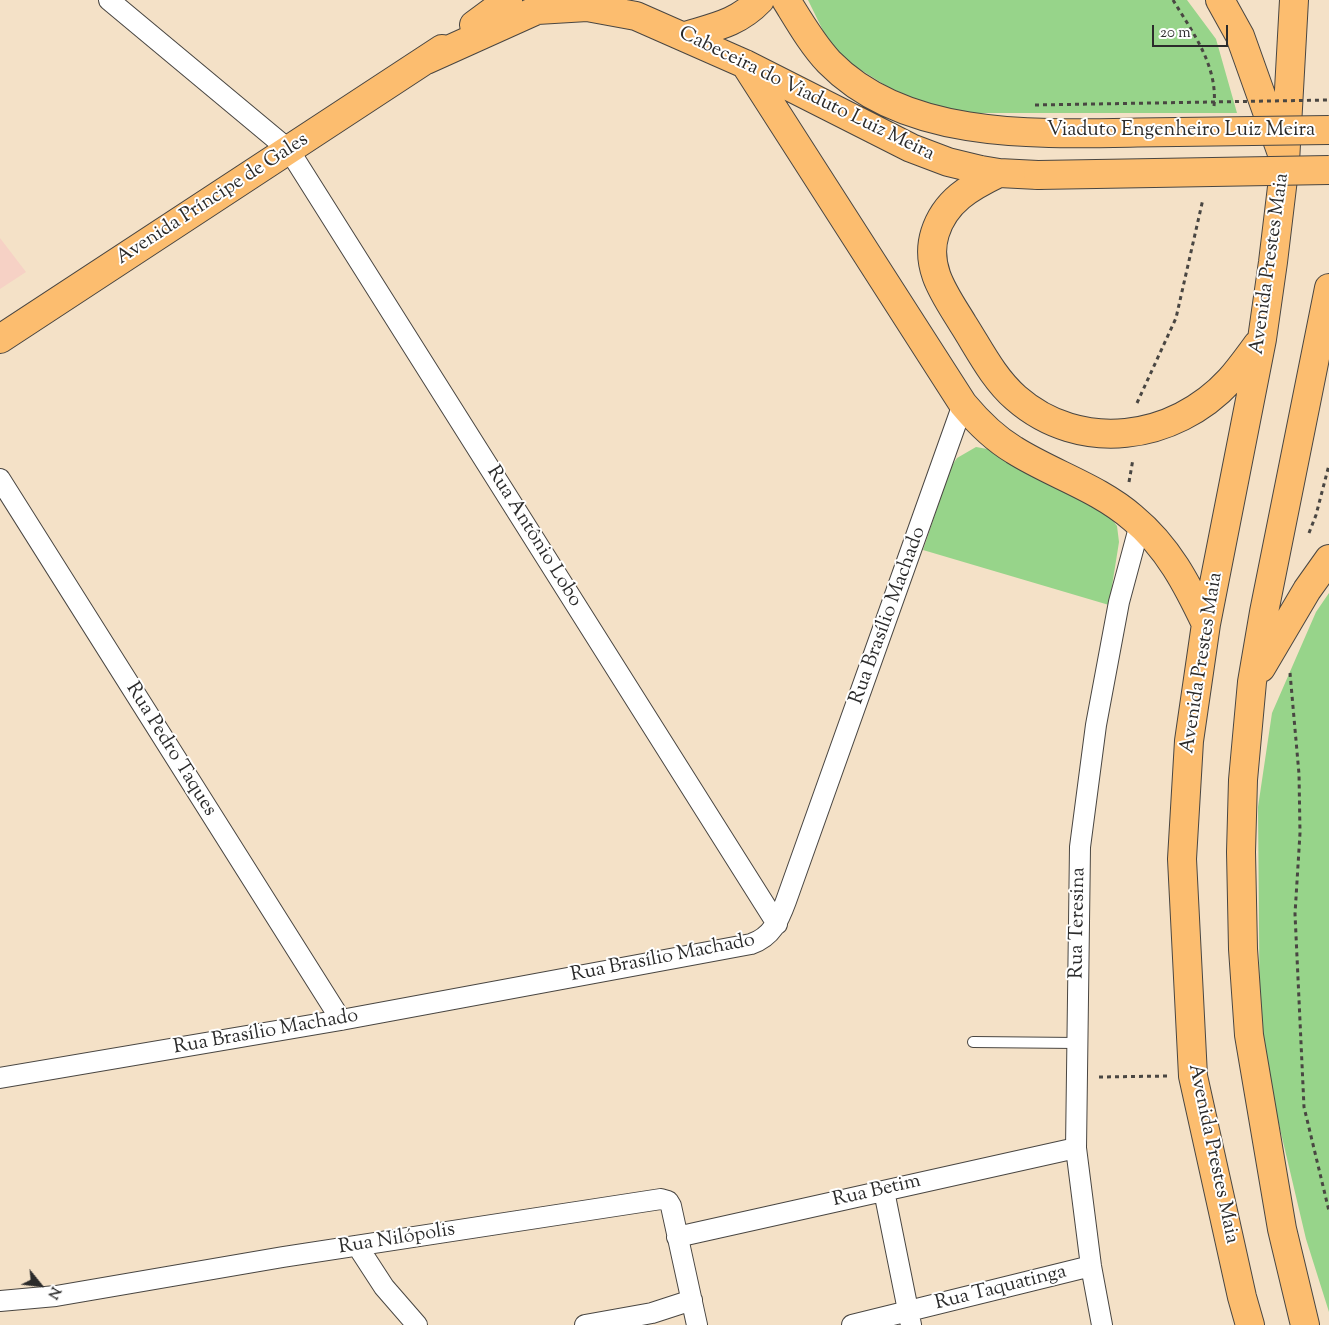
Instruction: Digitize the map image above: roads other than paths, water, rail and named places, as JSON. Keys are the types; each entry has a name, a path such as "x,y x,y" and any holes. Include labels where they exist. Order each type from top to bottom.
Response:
{"highway":[{"name":"Avenida Príncipe de Gales","path":"0,339 426,60 508,0"},
{"path":"685,36 732,22 749,11 760,0"},
{"name":"Cabeceira do Viaduto Luiz Meira","path":"786,0 816,48 830,63 856,84 883,100 915,115 948,123 983,129 1032,133"},
{"path":"1220,0 1240,36 1285,162"},
{"name":"Avenida Prestes Maia","path":"1250,1325 1242,1297 1193,1076 1182,859 1189,741 1206,624 1262,339 1285,162 1294,0"},
{"name":"Avenida Príncipe de Gales","path":"426,60 537,10 587,7 635,8"},
{"name":"Cabeceira do Viaduto Luiz Meira","path":"635,8 685,36 745,64 911,148 948,162 999,173 1038,175"},
{"path":"745,64 963,404 989,431 1014,450 1131,517 1164,548 1178,569 1206,624"},
{"name":"Viaduto Engenheiro Luiz Meira","path":"1032,133 1329,130"},
{"name":"Viaduto Engenheiro Luiz Meira","path":"1038,175 1329,170"},
{"path":"999,173 970,187 949,206 935,234 933,263 936,277 944,292 990,367 1016,397 1034,411 1072,429 1094,434 1133,434 1155,429 1190,412 1229,381 1262,339"},
{"path":"1305,1325 1282,1229 1249,1035 1243,948 1241,852 1243,780 1252,682 1264,612 1329,288"},
{"path":"1252,682 1307,590 1329,559"}],"street":[{"name":"Rua Antônio Lobo","path":"109,0 289,150 777,924"},
{"name":"Rua Brasílio Machado","path":"0,1078 341,1020 751,944 765,938 777,924 963,404"},
{"name":"Rua Pedro Taques","path":"0,479 341,1020"},
{"name":"Rua Teresina","path":"1102,1325 1091,1266 1076,1148 1080,847 1087,781 1118,610 1131,517"},
{"name":"Rua Betim","path":"677,1237 1076,1148"},
{"path":"884,1191 909,1319"},
{"name":"Rua Nilópolis","path":"0,1301 56,1296 283,1257 358,1247 660,1199 668,1202 670,1206 697,1325"},
{"path":"358,1247 384,1287 417,1325"},
{"name":"Rua Taquatinga","path":"852,1325 909,1319 1091,1266"},
{"path":"585,1325 652,1312 692,1300"}],"lane":[{"path":"973,1042 1077,1043"}]}
